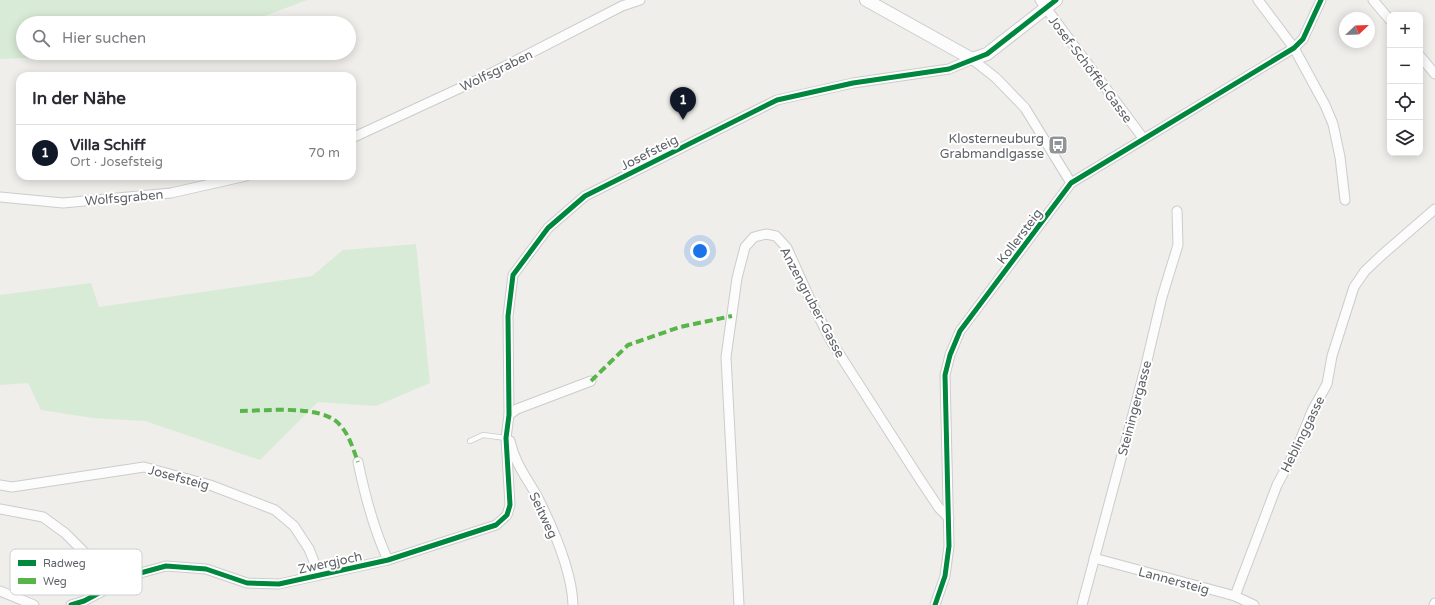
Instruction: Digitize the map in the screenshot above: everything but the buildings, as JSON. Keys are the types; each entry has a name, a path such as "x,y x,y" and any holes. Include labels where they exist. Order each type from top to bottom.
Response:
{"street":[{"name":"Wolfsgraben","path":"356,136 486,76 622,6 640,0"},
{"path":"866,0 972,59 996,78 1025,108 1071,183"},
{"path":"972,59 987,54 1043,4 1056,0"},
{"path":"1258,0 1294,48 1325,105 1333,124 1340,157 1345,200"},
{"name":"Kollersteig","path":"935,605 945,576 949,546 945,375 950,355 960,331 1071,183 1143,138 1294,48 1303,39 1321,0"},
{"path":"1373,0 1387,16"},
{"name":"Josef-Schöffel-Gasse","path":"1043,4 1143,138"},
{"name":"Josefsteig","path":"508,428 508,316 513,275 548,228 585,196 777,100 853,83 949,69 972,59"},
{"path":"1423,60 1435,74"},
{"name":"Wolfsgraben","path":"0,197 33,201 71,202 171,193 228,180"},
{"name":"Heblinggasse","path":"1235,596 1277,485 1297,448 1312,412 1327,384 1332,356 1354,288 1365,271 1435,209"},
{"name":"Steiningergasse","path":"1082,605 1145,369 1162,297 1178,245 1177,211"},
{"name":"Anzengruber-Gasse","path":"739,605 726,357 737,278 745,247 754,237 766,234 776,236 787,248 808,297 831,341 919,478 939,508 949,518"},
{"path":"509,415 517,409 591,381"},
{"name":"Zwergjoch","path":"142,573 166,566 206,569 247,583 279,584 320,574 362,567 388,560 496,525 507,516 510,505 506,438 508,428"},
{"name":"Seitweg","path":"508,428 514,458 538,499 569,571 573,605"},
{"path":"358,462 366,500 377,536 388,560"},
{"name":"Josefsteig","path":"0,485 12,487 144,467 210,485 275,510 294,526 320,574"},
{"path":"0,509 43,517 65,533 81,549"},
{"name":"Lannersteig","path":"1094,558 1235,596 1254,605"},
{"path":"0,591 34,605"},
{"name":"Zwergjoch","path":"71,605 84,604 97,595"}],"lane":[{"path":"470,441 483,435 506,438"}],"green space":[{"path":"0,0 307,0 265,16 16,16 16,58 0,59"},
{"path":"416,244 430,383 376,406 318,402 260,460 145,421 93,418 41,410 28,383 0,385 0,295 91,283 99,307 312,276 343,250"}],"marked path":[{"path":"591,381 628,345 680,327 732,316"},
{"path":"240,411 306,411 331,418 339,424 345,432 358,462"}],"cycle path":[{"path":"142,573 166,566 206,569 247,583 279,584 388,560 496,525 507,515 510,505 506,438 509,415 508,316 513,275 548,228 585,196 777,100 853,83 949,69 987,54 1056,0"},
{"path":"935,605 945,576 949,546 945,375 950,355 960,331 1071,183 1294,48 1303,39 1321,0"},
{"path":"71,605 84,601 95,595"}],"place":[{"name":"Villa Schiff","path":"683,120"},
{"name":"Klosterneuburg Grabmandlgasse","path":"1058,145"}]}
